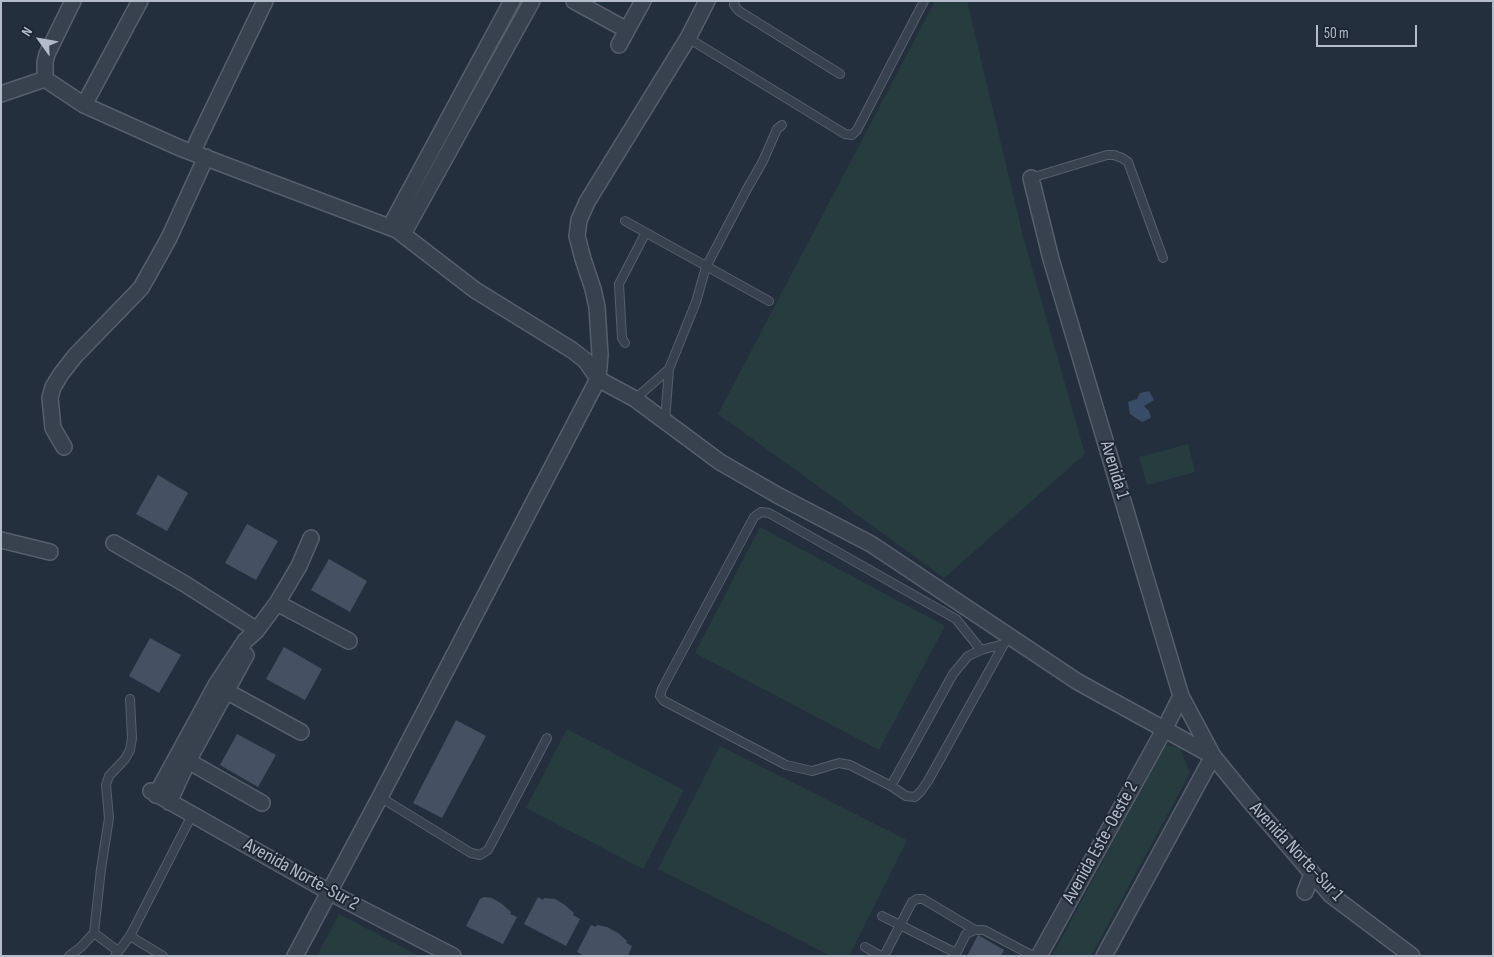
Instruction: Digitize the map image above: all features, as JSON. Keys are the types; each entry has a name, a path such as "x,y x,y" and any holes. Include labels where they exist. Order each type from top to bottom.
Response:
{"street":[{"path":"45,79 47,54 73,1"},
{"path":"84,105 140,1"},
{"path":"64,447 53,428 50,401 53,387 75,356 140,288 158,259 169,238 200,155 197,142 265,1"},
{"path":"397,231 512,1"},
{"path":"397,231 532,1"},
{"path":"574,1 627,30"},
{"path":"619,45 643,1"},
{"path":"295,956 598,379 600,355 594,289 577,236 579,220 587,202 688,38 707,1"},
{"path":"1,94 45,79"},
{"path":"45,79 84,105 200,155 397,231 475,290 572,350 586,361 598,379 635,399 740,475 871,544 1007,640 1078,682 1213,756 1104,956"},
{"name":"Avenida 1","path":"1031,178 1051,259 1181,696 1213,756"},
{"path":"262,803 183,758 220,688 252,646 257,630 278,603 312,538"},
{"path":"1,540 50,552"},
{"path":"114,543 185,584 257,630"},
{"path":"278,603 349,641"},
{"path":"220,688 302,732"},
{"name":"Avenida Este-Oeste 2","path":"1039,956 1181,696"},
{"name":"Avenida Norte-Sur 1","path":"1213,756 1331,895 1412,956"},
{"name":"Avenida Norte-Sur 2","path":"183,758 159,796 329,892 453,956"},
{"path":"1305,892 1312,874"}],"lane":[{"path":"736,1 734,5 739,11 840,74"},
{"path":"688,38 845,134 852,135 857,130 924,1"},
{"path":"665,422 669,369 696,302 706,267 763,162 777,129 782,124"},
{"path":"1031,178 1107,155 1122,158 1128,162 1163,258"},
{"path":"625,221 645,234 769,301"},
{"path":"625,344 622,338 619,284 645,234"},
{"path":"635,399 669,369"},
{"path":"981,650 956,619 769,513 761,512 754,517 660,696 664,701 786,765 812,771 839,763 850,765 906,796 915,797 928,781 1007,640"},
{"path":"891,786 953,674 968,656 1007,640"},
{"path":"68,956 81,947 94,933 109,818 106,785 109,776 125,760 130,750 132,738 130,699"},
{"path":"380,797 471,853 480,856 488,850 547,738"},
{"path":"94,933 117,953 130,936 192,815"},
{"path":"865,947 882,956 912,902 917,898 923,899 975,930"},
{"path":"882,916 956,955 966,934 975,930 984,930 1033,956"},
{"path":"130,936 163,956"}],"green space":[{"path":"935,1 967,1 1023,236 1085,454 944,578 718,414"},
{"path":"1188,444 1195,472 1147,485 1139,457"},
{"path":"760,527 945,626 879,750 695,653"},
{"path":"567,729 684,790 643,869 526,808"},
{"path":"1165,745 1180,748 1190,773 1091,956 1052,956"},
{"path":"720,746 907,840 849,956 831,956 658,869"},
{"path":"339,914 419,956 317,956"}],"water":[{"path":"1149,391 1154,400 1144,406 1149,411 1151,418 1142,422 1130,414 1128,402 1137,399 1140,393"}],"building":[{"path":"158,475 188,493 167,531 136,514"},
{"path":"247,524 278,541 256,580 225,563"},
{"path":"329,559 367,581 350,612 311,590"},
{"path":"150,638 181,655 159,693 129,676"},
{"path":"284,647 322,669 305,700 266,679"},
{"path":"456,720 486,736 442,818 413,803"},
{"path":"237,734 276,755 258,787 220,765"},
{"path":"484,897 492,898 502,904 511,912 510,914 517,917 503,944 466,926 480,899"},
{"path":"538,897 543,900 544,898 555,899 565,905 574,913 573,915 580,919 566,946 524,924"},
{"path":"591,925 607,927 618,933 627,941 626,943 632,946 628,956 584,956 577,952"},
{"path":"978,935 1004,950 1001,956 967,956"}]}
